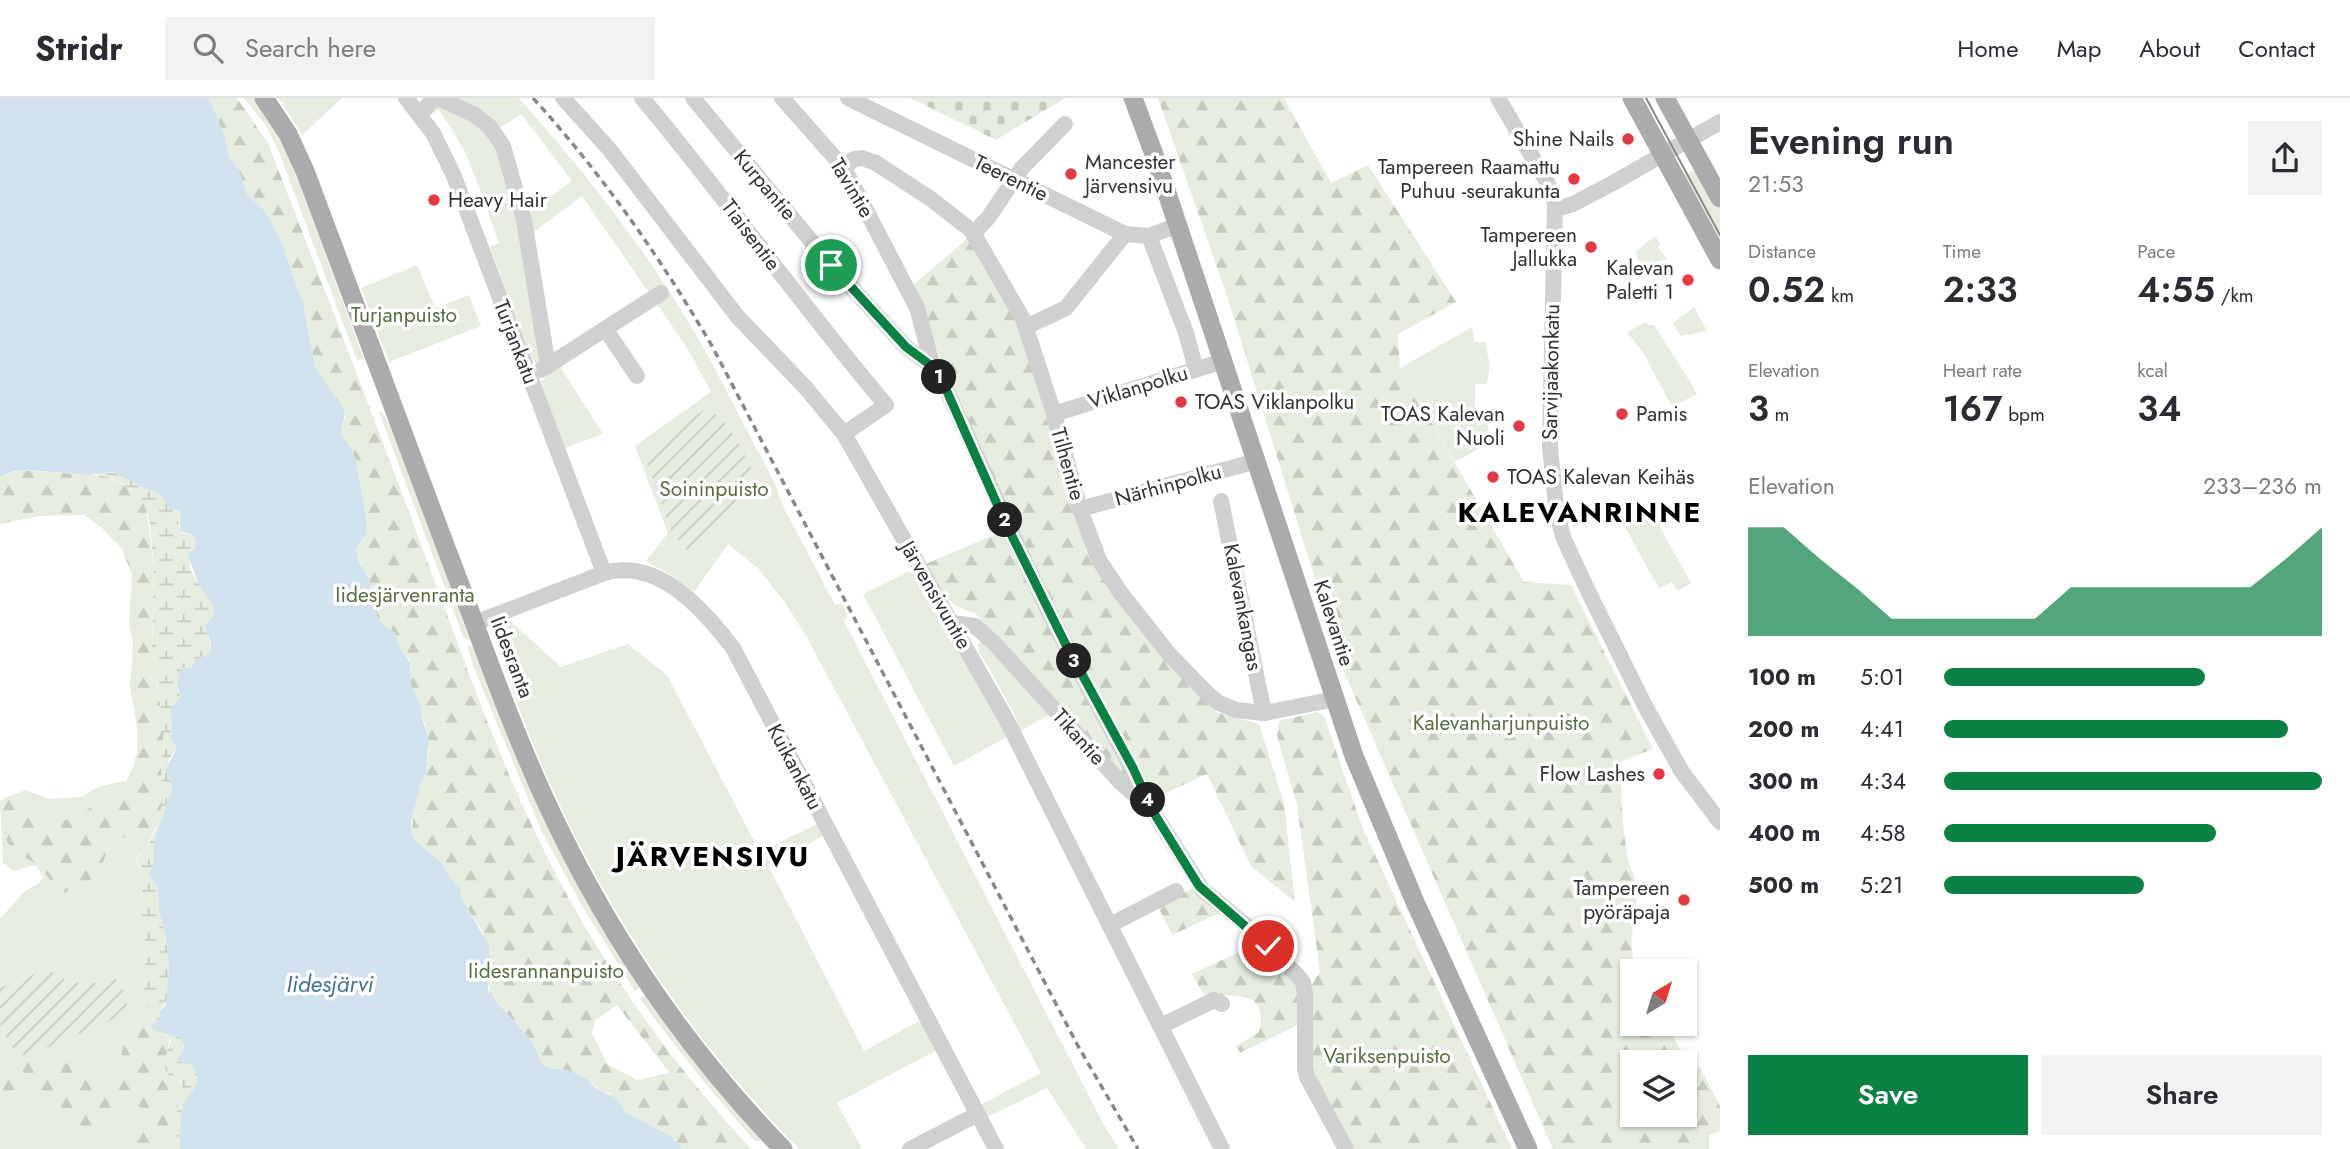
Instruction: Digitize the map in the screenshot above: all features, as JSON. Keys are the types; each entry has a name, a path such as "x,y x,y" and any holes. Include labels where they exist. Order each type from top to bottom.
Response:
{"main road":[{"name":"Iidesranta","path":"264,98 288,134 305,171 543,795 591,890 650,986 697,1050 783,1149"},
{"name":"Kalevantie","path":"1133,98 1178,225 1354,756 1389,842 1528,1149"},
{"path":"1632,98 1720,260"},
{"path":"1665,98 1720,198"}],"street":[{"name":"Turjankatu","path":"405,98 420,115 449,162 604,573"},
{"name":"Järvensivuntie","path":"564,98 638,185 728,305 805,387 844,434 1012,730 1222,1149"},
{"name":"Tiaisentie","path":"642,98 827,335 886,405 844,434"},
{"name":"Kurpantie","path":"693,98 856,292 906,347 933,367 945,387 1005,522 1065,643 1133,768 1152,810"},
{"name":"Tavintie","path":"782,98 844,168 917,308 933,367"},
{"name":"Teerentie","path":"848,98 1125,234 1149,236 1178,225"},
{"path":"1497,98 1547,181 1556,209 1573,204 1720,122"},
{"name":"Turjankatu","path":"420,115 431,101 442,99 490,127 503,146 524,220 548,366"},
{"path":"973,234 988,218 1014,178 1065,124"},
{"name":"Tilhentie","path":"844,168 855,159 862,158 876,163 967,225 1026,327 1080,509 1099,560 1120,592 1169,654 1219,703 1236,710 1264,713 1335,699"},
{"name":"Sarvijaakonkatu","path":"1556,209 1550,448 1557,515 1564,539 1644,706 1682,772 1720,822"},
{"path":"1026,327 1066,308 1125,234"},
{"path":"1149,236 1157,261 1164,271 1180,323 1186,332 1196,369"},
{"path":"529,376 661,293"},
{"path":"606,330 637,376"},
{"name":"Viklanpolku","path":"1054,414 1223,361"},
{"name":"Närhinpolku","path":"1080,509 1256,461"},
{"name":"Kalevankangas","path":"1221,501 1264,713"},
{"name":"Kuikankatu","path":"475,622 604,573 633,570 654,575 709,618 733,648 996,1149"},
{"name":"Tikantie","path":"953,623 969,624 981,630 1120,782 1152,810 1199,886 1255,933 1303,982 1307,1077 1346,1149"},
{"path":"1110,925 1176,891"},
{"path":"1161,1026 1214,1000 1222,1004"},
{"path":"910,1149 976,1115"}],"green space":[{"name":"Iidesrannanpuisto","path":"208,98 237,98 268,143 490,728 521,802 559,880 606,962 632,1001 689,1077 751,1149 681,1149 674,1139 628,1114 609,1093 600,1091 591,1082 567,1070 542,1064 532,1041 490,995 483,933 461,898 458,886 449,878 442,863 416,841 412,834 413,812 420,785 426,774 429,749 425,724 421,706 411,685 410,660 400,650 395,633 377,616 369,577 362,568 356,549 364,538 366,516 352,449 341,435 345,416 315,367 304,307 279,236 264,210 247,194 229,157 225,137","holes":["617,1005 669,1072 637,1080 607,1064 592,1033 595,1020"]},
{"path":"244,98 254,98 273,124 289,155 364,359 356,358 279,152 265,124"},
{"path":"279,98 342,98 302,135"},
{"name":"Soininpuisto","path":"450,98 519,98 606,202 665,285 718,375 835,605 842,604 848,616 844,621 1105,1127 1119,1149 1086,1149 1047,1088 987,1117 980,1105 1041,1073 806,636 786,604 758,568 728,544 694,592 646,561 668,533 635,446 711,392 686,346 582,196 531,234 527,215 572,181 521,114 497,130"},
{"path":"910,98 1065,98 996,140"},
{"name":"Kalevanharjunpuisto","path":"1158,98 1284,98 1331,183 1368,165 1456,302 1398,334 1400,368 1524,582 1571,585 1653,749 1622,761 1624,831 1628,858 1636,881 1637,901 1632,939 1634,959 1620,959 1620,1036 1673,1036 1681,1050 1620,1050 1620,1127 1697,1127 1697,1069 1700,1067 1720,1106 1720,1131 1709,1135 1709,1149 1553,1149 1344,672 1227,296"},
{"path":"437,104 474,118 506,160 542,357 538,365 532,360 490,247 499,243 466,156 449,124 438,110 431,115 428,112"},
{"path":"1698,169 1720,210 1720,252 1680,177"},
{"path":"1655,236 1661,245 1658,247 1667,259 1642,266 1635,252"},
{"path":"968,238 1019,324 1086,550 1110,591 1160,654 1216,712 1259,724 1284,803 1295,902 1251,866 1207,774 1155,798 1069,638 944,369 913,285"},
{"name":"Turjanpuisto","path":"417,265 435,308 469,295 481,326 389,362 361,288"},
{"path":"1694,307 1707,331 1680,336 1673,323"},
{"path":"1646,322 1654,325 1697,394 1672,407 1644,354 1627,332"},
{"path":"1472,327 1474,342 1485,342 1490,365 1487,384 1475,384 1475,421 1487,422 1491,442 1455,462 1400,368"},
{"path":"559,365 603,434 565,448 540,383"},
{"path":"707,408 725,423 732,433 760,486 687,551 672,533 645,457 678,428"},
{"path":"379,412 382,412 393,430 470,640 464,639"},
{"path":"19,470 107,476 134,491 146,506 154,567 152,648 164,732 161,770 164,793 157,827 137,838 113,837 97,876 64,893 40,868 9,844 2,827 0,801 14,794 31,795 36,797 39,815 66,820 79,816 126,782 137,753 137,728 130,687 133,646 129,620 132,575 122,549 101,527 84,515 39,516 0,524 0,477"},
{"path":"108,472 119,474 160,495 173,511 180,510 179,527 182,533 194,536 197,542 195,549 190,551 190,567 214,607 214,615 205,625 210,650 208,654 196,659 191,668 186,667 178,691 181,697 170,714 171,734 177,748 169,759 166,772 172,789 154,841 154,862 150,873 158,888 169,967 167,1002 160,1010 148,1007 144,1002 146,945 140,919 143,871 136,859 146,850 157,827 164,793 161,770 164,732 152,648 154,567 149,517 142,501 134,491 112,478 96,475"},
{"path":"1651,511 1691,583 1678,591 1672,582 1659,589 1625,527"},
{"path":"1005,530 1129,776 1127,779 1124,779 975,613 957,606 944,595 926,564"},
{"path":"914,569 1009,736 954,766 863,594"},
{"path":"511,622 561,667 628,644 667,675 760,852 819,823 825,835 768,865 864,1051 921,1020 937,1050 837,1103 862,1149 799,1149 758,1106 720,1060 649,964 588,862 537,754 493,635 495,628"},
{"path":"982,640 1051,714 1020,731 1014,713 979,651 978,643"},
{"path":"472,645 640,987 635,991 581,904 542,832 476,673 467,647"},
{"name":"Variksenpuisto","path":"1317,712 1324,716 1363,829 1512,1149 1353,1149 1312,1071 1311,986 1320,972 1297,805 1277,736 1279,721"},
{"path":"123,781 161,814 146,850 136,861 143,871 140,919 146,945 146,1005 160,1010 160,1018 154,1030 165,1033 178,1104 175,1149 0,1149 0,919 25,891 39,883 43,877 36,865 14,871 3,863 0,802 25,790 49,799 81,797 98,787"},
{"path":"1193,888 1222,912 1172,935 1157,905"},
{"path":"1258,943 1297,981 1300,1024 1240,1053 1236,1046 1259,1032 1259,1008 1247,998 1205,997 1192,974"},
{"path":"47,969 65,980 79,983 116,979 126,996 126,1010 123,1015 28,1056 23,1055 10,1044 0,1023 0,988"},
{"path":"645,995 761,1138 759,1141 754,1140 681,1053 640,999"},
{"path":"148,1014 160,1018 151,1027 170,1037 166,1059 167,1074 177,1078 183,1085 178,1104 175,1149 119,1149 123,1136 144,1116 141,1108 134,1104 121,1108 103,1133 85,1133 68,1122 17,1066 18,1062 24,1060 41,1065 55,1065 84,1056 100,1075 113,1079 120,1068 127,1038 136,1024"},
{"path":"165,1033 178,1036 183,1041 183,1052 177,1061 192,1065 197,1079 182,1110 180,1149 175,1149 176,1120 183,1087 181,1081 170,1076 165,1068 171,1040"},
{"path":"0,1072 27,1095 14,1107 0,1112"}],"water":[{"name":"Iidesjärvi","path":"0,98 208,98 225,137 229,157 240,172 247,194 264,210 279,236 304,307 315,367 345,412 341,435 352,449 366,516 366,534 356,549 360,564 369,578 377,616 395,633 400,649 410,662 411,685 421,706 429,740 426,774 420,785 411,822 412,834 416,841 442,863 450,878 460,888 461,897 489,946 490,995 532,1041 542,1064 586,1078 597,1089 614,1097 628,1114 672,1137 682,1149 180,1149 182,1110 197,1079 192,1065 177,1061 184,1048 180,1038 154,1030 151,1026 160,1019 160,1011 166,1005 169,967 158,888 149,875 154,862 154,841 172,789 165,770 177,748 171,738 170,714 172,707 181,697 178,677 184,667 191,668 196,659 210,650 205,625 214,615 214,607 199,585 188,556 189,552 195,549 196,540 192,535 180,531 180,510 171,510 160,495 113,472 89,475 28,470 14,471 0,477"}],"tram line":[{"path":"1646,98 1720,235"}],"railway":[{"path":"533,98 583,156 629,217 712,346 1078,1046 1138,1149"}],"place":[{"name":"Shine Nails","path":"1628,139"},
{"name":"Mancester Järvensivu","path":"1071,174"},
{"name":"Tampereen Raamattu Puhuu -seurakunta","path":"1574,179"},
{"name":"Heavy Hair","path":"434,200"},
{"name":"Tampereen Jallukka","path":"1591,247"},
{"name":"Kalevan Paletti 1","path":"1688,280"},
{"name":"TOAS Viklanpolku","path":"1181,402"},
{"name":"Pamis","path":"1622,414"},
{"name":"TOAS Kalevan Nuoli","path":"1519,426"},
{"name":"TOAS Kalevan Keihäs","path":"1493,477"},
{"name":"Flow Lashes","path":"1659,774"},
{"name":"Tampereen pyöräpaja","path":"1684,900"}],"district":[{"name":"KALEVANRINNE","path":"1580,512"},
{"name":"JÄRVENSIVU","path":"713,856"}],"route":[{"path":"831,265 906,347 933,367 945,387 1005,522 1065,643 1133,768 1152,810 1199,886 1268,946"}],"park label":[{"name":"Iidesjärvenranta","path":"405,595"}]}
